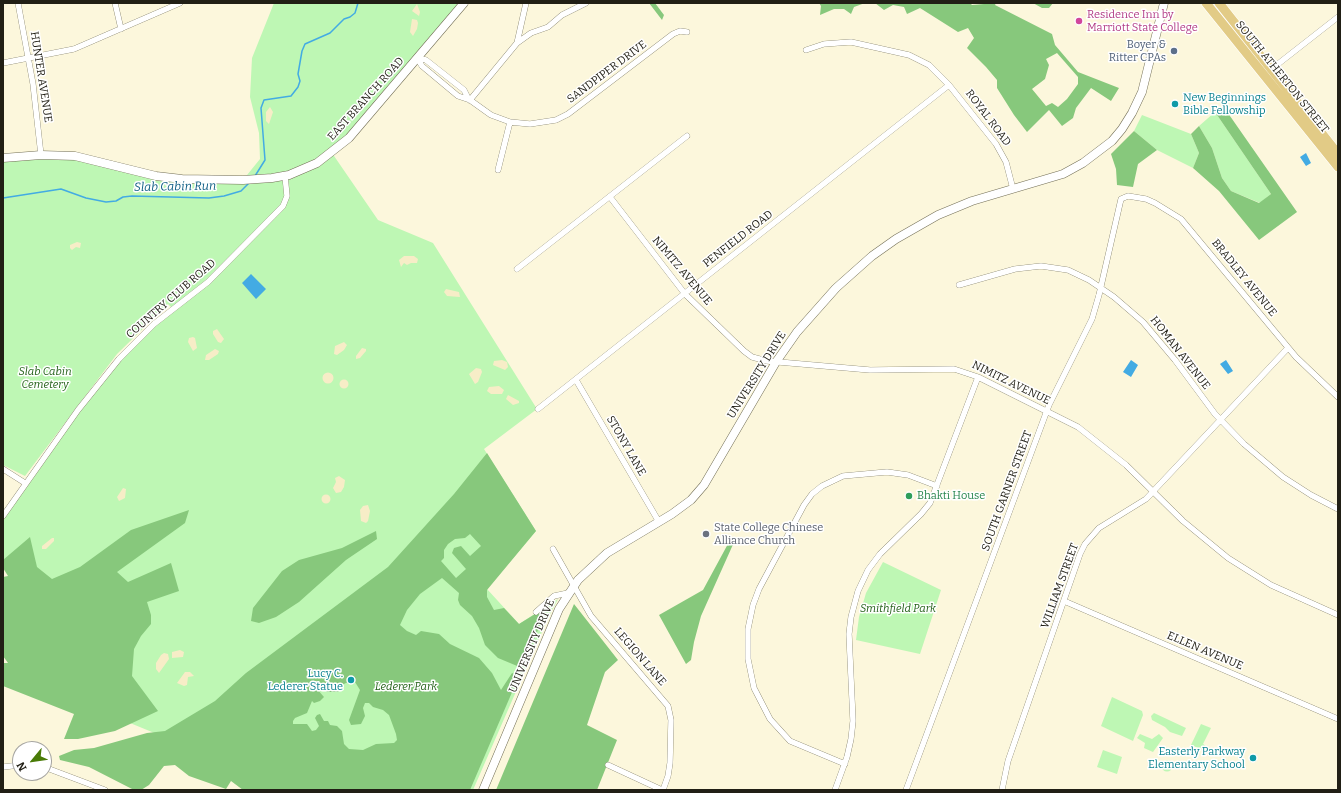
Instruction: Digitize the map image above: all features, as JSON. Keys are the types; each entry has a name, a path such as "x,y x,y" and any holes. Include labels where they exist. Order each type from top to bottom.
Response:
{"main road":[{"name":"EAST BRANCH ROAD","path":"3,158 42,155 74,156 156,176 188,180 243,180 285,176 311,166 338,148 386,96 464,3"},
{"name":"UNIVERSITY DRIVE","path":"483,790 559,609 574,585 590,567 607,553 659,522 691,500 704,485 776,362 797,332 822,302 853,272 896,239 938,215 972,201 1051,178 1077,167 1106,146 1122,129 1142,92 1164,3"},
{"name":"SOUTH ATHERTON STREET","path":"1206,3 1338,167"},
{"name":"SOUTH ATHERTON STREET","path":"1219,3 1338,154"}],"street":[{"name":"HUNTER AVENUE","path":"18,3 29,58 42,155"},
{"path":"115,3 121,29"},
{"path":"3,63 74,49 180,3"},
{"path":"517,43 522,27 526,3"},
{"path":"470,100 517,43 539,30 548,28 562,15 586,3"},
{"path":"1264,75 1338,17"},
{"path":"522,27 539,30"},
{"name":"SANDPIPER DRIVE","path":"417,58 426,60 464,90 470,100 491,115 520,124 543,123 568,114 673,34 687,32"},
{"name":"ROYAL ROAD","path":"806,50 824,44 839,42 909,55 929,65 950,85 1001,151 1006,162 1013,189"},
{"name":"PENFIELD ROAD","path":"538,410 950,85"},
{"path":"498,170 510,122"},
{"path":"517,269 687,136"},
{"name":"COUNTRY CLUB ROAD","path":"3,516 25,482 78,410 122,355 154,324 208,282 283,206 288,196 285,176"},
{"name":"BRADLEY AVENUE","path":"1121,199 1128,196 1146,199 1181,219 1288,348 1338,397"},
{"name":"NIMITZ AVENUE","path":"610,197 685,294 744,351 762,360 776,362 870,370 941,368 954,369 978,377 1078,428 1126,465 1188,526 1228,558 1271,585 1338,615"},
{"name":"SOUTH GARNER STREET","path":"906,790 1047,412 1088,327 1100,287 1121,199"},
{"name":"HOMAN AVENUE","path":"959,285 1015,270 1041,266 1068,270 1100,287 1129,309 1156,336 1220,420 1244,444 1283,477 1311,495 1338,509"},
{"name":"WILLIAM STREET","path":"1002,790 1008,761 1080,554 1089,538 1099,528 1137,506 1153,492 1288,348"},
{"path":"835,790 850,747 852,728 848,644 849,625 855,600 874,561 887,545 925,510 937,486 978,377"},
{"name":"STONY LANE","path":"576,380 659,522"},
{"path":"3,468 25,482"},
{"path":"845,764 790,741 770,719 754,688 748,659 748,629 753,605 759,589 804,505 812,494 822,486 843,476 888,472 908,475 937,486"},
{"name":"LEGION LANE","path":"553,549 591,616 668,706 671,720 670,762 668,776 662,790"},
{"path":"536,612 554,596 568,593"},
{"name":"ELLEN AVENUE","path":"1064,601 1338,719"},
{"path":"608,765 662,790"},
{"path":"52,770 105,790"}],"green space":[{"name":"Slab Cabin Cemetery","path":"274,3 464,3 332,153 378,220 433,243 537,409 484,449 536,531 487,589 519,624 558,599 549,616 473,790 293,790 6,672 28,575 3,563 3,521 25,483 119,359 172,308 168,304 117,354 25,476 3,465 3,158 60,155 156,176 243,180 260,159 259,133 250,97 252,58"},
{"path":"649,3 655,3 664,15 662,20"},
{"path":"819,3 865,3 854,7 851,14 844,9 834,9 820,15 821,6"},
{"path":"875,3 970,3 972,5 996,3 995,5 1052,34 1055,45 1078,72 1119,88 1111,101 1091,88 1076,108 1073,118 1062,126 1049,110 1027,132 997,88 997,80 967,48 974,38 968,28 958,32 920,8 907,14 904,7 893,5 884,10","holes":["1057,53 1078,77 1078,84 1067,99 1058,107 1052,103 1046,106 1032,89 1045,79 1049,65 1046,59"]},
{"path":"1033,3 1053,3 1049,8 1042,8"},
{"path":"1223,106 1297,212 1259,240 1219,191 1193,168 1199,153 1191,134 1199,126 1212,148 1222,178 1231,191 1259,203 1271,194 1215,112"},
{"path":"1215,112 1271,194 1260,203 1231,191 1222,178 1212,148 1199,126"},
{"path":"1142,115 1191,134 1199,153 1193,168 1157,150 1134,131"},
{"path":"1134,131 1157,150 1138,164 1133,187 1117,185 1116,169 1111,154"},
{"name":"Lederer Park","path":"487,453 536,531 487,590 487,597 494,610 504,608 519,624 548,606 522,668 498,658 485,645 479,628 472,616 460,605 458,600 459,593 442,578 420,594 407,610 400,625 407,631 416,635 421,631 439,634 450,644 479,658 492,673 501,690 512,673 519,676 470,790 243,790 231,781 226,789 189,776 175,765 164,766 149,785 141,790 134,790 89,767 60,760 59,756 74,750 94,748 147,733 165,731 215,701 246,673 388,567 454,494","holes":["470,534 481,546 470,556 461,546 454,548 452,553 466,569 456,578 441,561 444,558 444,550 448,544 455,539 465,538","348,682 355,682 360,690 349,720 351,725 361,724 365,716 363,708 365,703 369,703 373,707 383,710 389,715 396,734 397,740 394,743 376,744 363,750 349,749 344,744 342,731 337,726 330,725 328,721 324,721 320,714 315,718 319,726 316,730 312,731 307,724 293,724 295,718 307,713 312,701 314,703 320,701 324,697 317,689 324,687 327,692 338,692 342,685"]},
{"path":"189,510 185,523 117,572 128,582 171,563 179,591 147,602 151,615 151,624 141,636 134,649 132,676 158,711 115,731 78,739 64,739 74,714 3,686 3,663 8,663 3,656 3,577 8,576 3,568 3,560 30,537 37,567 52,579 80,567 131,530"},
{"path":"376,531 377,539 346,560 299,602 276,617 259,623 251,621 253,608 282,571 299,560 342,548"},
{"path":"735,540 701,616 691,660 686,664 659,615 703,590 729,542"},
{"name":"Smithfield Park","path":"883,562 941,590 920,654 856,640 859,617 866,593"},
{"path":"574,604 618,660 605,672 587,725 617,740 597,790 496,790"},
{"path":"1112,697 1142,711 1143,715 1133,741 1101,726"},
{"path":"1154,713 1186,728 1182,736 1170,732 1165,727 1152,720 1151,716"},
{"path":"1201,724 1211,728 1203,744 1206,746 1203,750 1191,745"},
{"path":"1140,734 1152,739 1159,734 1163,738 1153,752 1144,748 1145,743 1137,738"},
{"path":"1103,750 1122,757 1117,774 1097,767"},
{"path":"1165,761 1169,761 1171,762 1171,770 1165,771 1162,768 1162,764"}],"sand":[{"path":"417,4 420,12 419,16 412,11"},
{"path":"412,19 417,20 418,23 417,29 413,36 410,32"},
{"path":"270,107 273,112 269,124 266,121 266,112"},
{"path":"77,242 81,243 80,248 76,247 72,250 70,245"},
{"path":"404,256 414,256 418,259 417,263 407,265 404,263 401,267 399,260"},
{"path":"446,289 459,292 460,297 447,296 444,292"},
{"path":"217,329 224,339 221,343 218,342 213,334 213,331"},
{"path":"189,338 195,338 197,348 193,351 188,342"},
{"path":"344,342 347,345 344,350 337,355 334,354 335,346"},
{"path":"362,348 366,349 366,351 360,358 356,359 356,356"},
{"path":"215,349 219,351 218,354 209,360 205,360 206,355"},
{"path":"502,360 507,362 508,367 505,370 493,365 494,361"},
{"path":"476,368 481,369 482,372 478,382 475,384 469,374"},
{"path":"328,372 332,374 334,378 332,382 328,384 324,382 322,378 324,374"},
{"path":"342,380 346,380 348,384 346,388 342,388 340,386 340,382"},
{"path":"499,386 504,390 502,394 491,394 487,391 489,387"},
{"path":"508,395 519,401 519,403 513,405 506,399"},
{"path":"339,476 345,480 344,487 341,492 336,493 333,488 336,482 335,478"},
{"path":"123,488 126,489 125,498 119,501 117,497"},
{"path":"326,494 331,499 326,504 321,499"},
{"path":"368,505 370,511 368,521 366,523 361,521 360,510 363,506"},
{"path":"54,538 54,541 46,549 42,549 42,546"},
{"path":"180,650 184,652 183,657 172,658 172,652"},
{"path":"164,653 168,654 169,659 159,673 156,669 156,663"},
{"path":"185,672 190,672 194,676 188,677 187,685 184,686 177,683"}],"water":[{"path":"1306,153 1311,163 1306,166 1300,157"},
{"path":"251,274 266,289 256,299 242,283"},
{"path":"1131,360 1138,365 1131,377 1123,372"},
{"path":"1226,360 1233,371 1228,374 1220,364"}],"waterway":[{"name":"Slab Cabin Run","path":"255,176 265,160 261,108 264,100 291,96 298,87 300,81 298,74 302,51 305,44 330,33 344,19 355,13 358,3"},
{"name":"Slab Cabin Run","path":"3,198 61,189 86,198 106,202 116,201 123,197 132,196 209,198 224,196 241,191 250,182"}],"place":[{"name":"Residence Inn by Marriott State College","path":"1079,21"},
{"name":"Boyer & Ritter CPAs","path":"1174,51"},
{"name":"New Beginnings Bible Fellowship","path":"1175,104"},
{"name":"Bhakti House","path":"909,496"},
{"name":"State College Chinese Alliance Church","path":"706,534"},
{"name":"Lucy C. Lederer Statue","path":"351,680"},
{"name":"Easterly Parkway Elementary School","path":"1253,758"}]}
